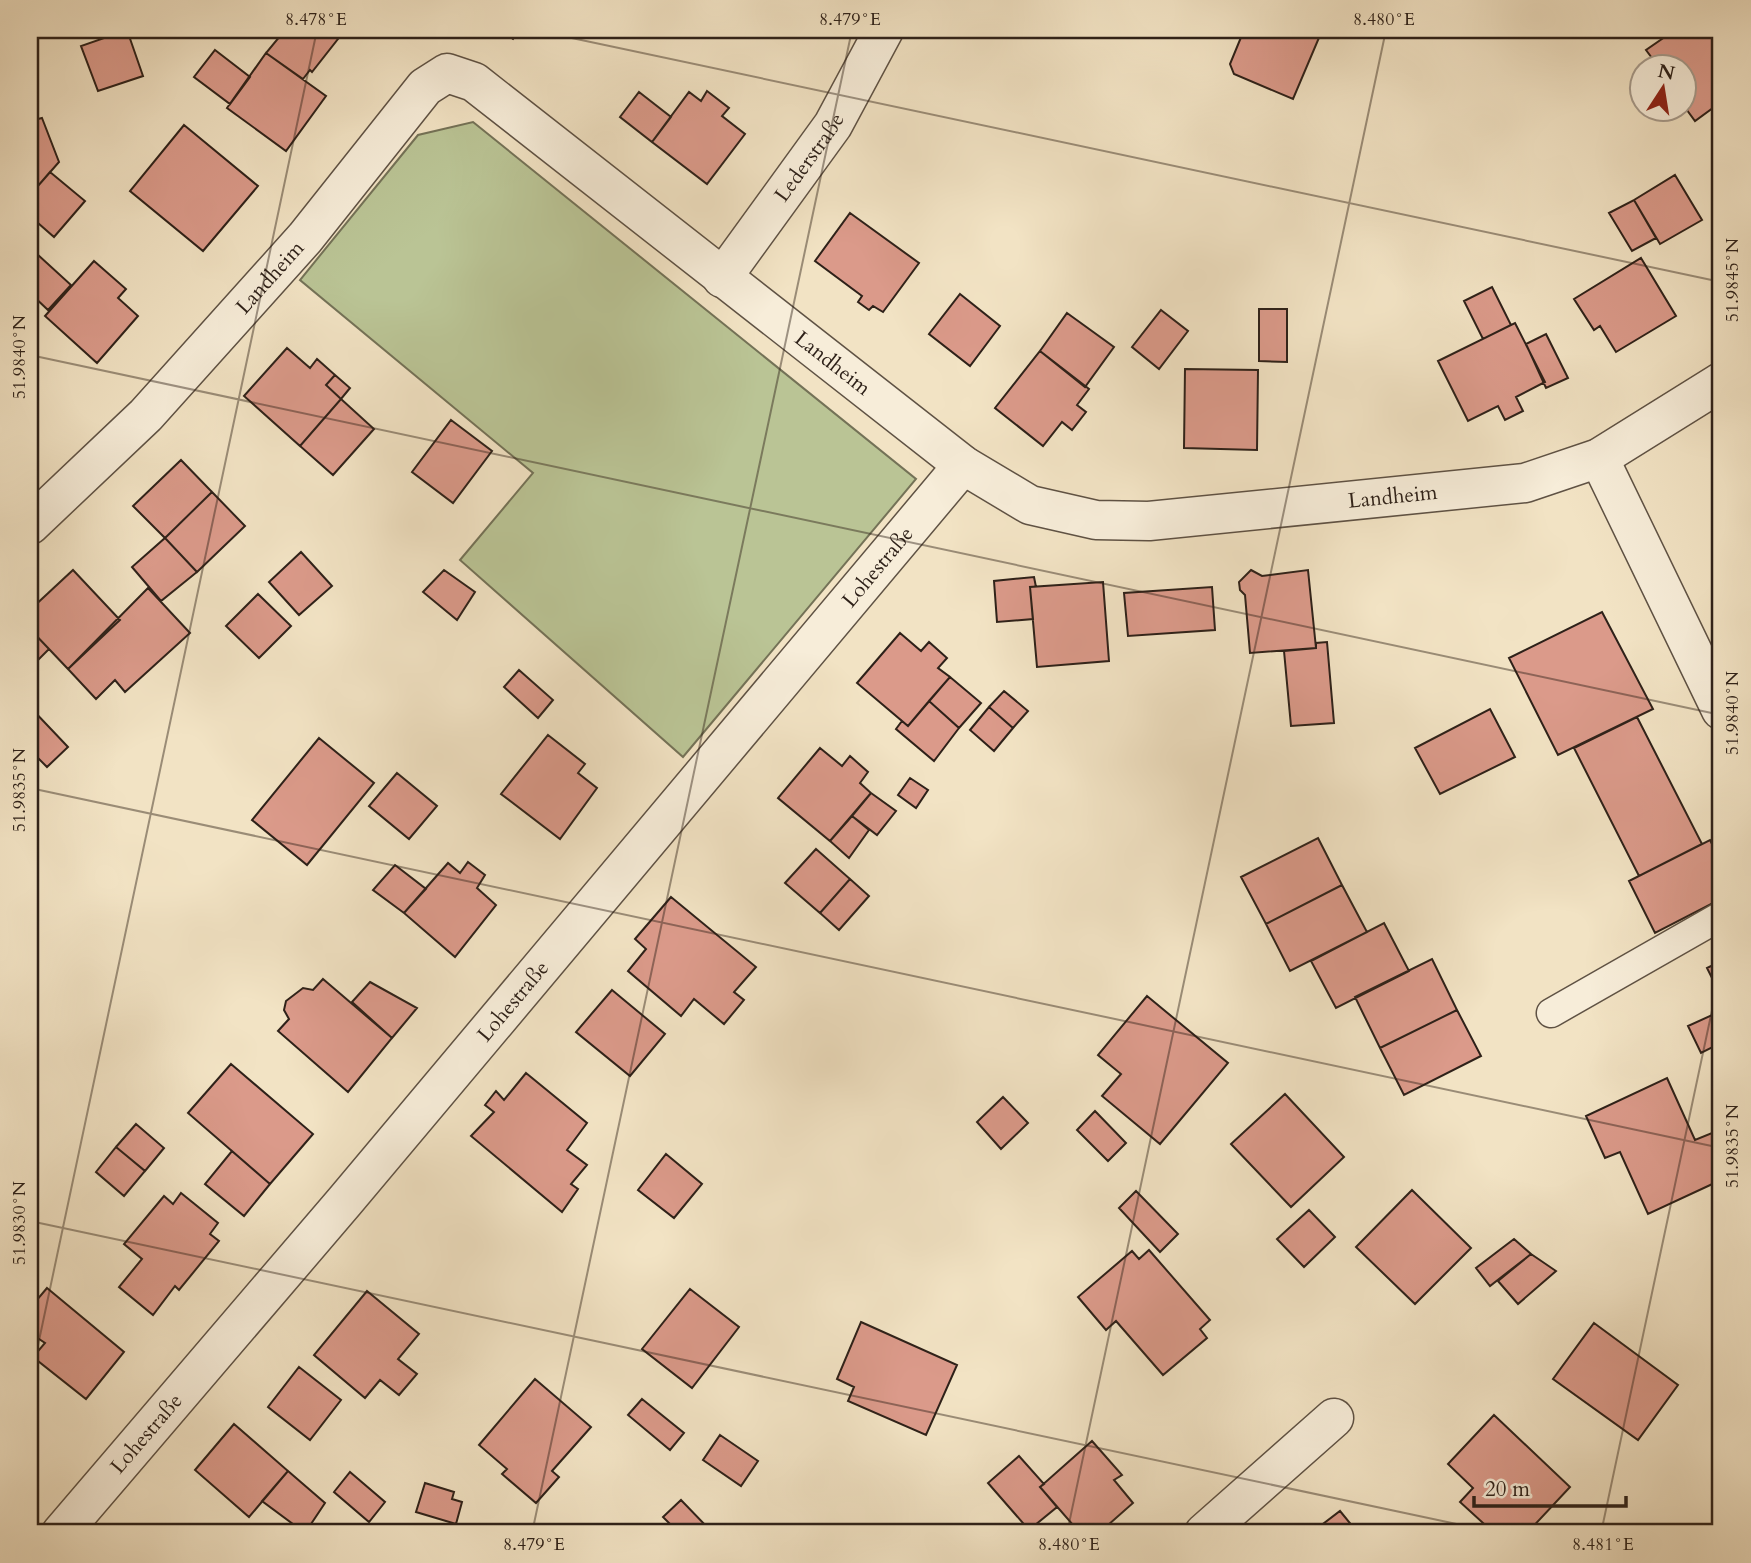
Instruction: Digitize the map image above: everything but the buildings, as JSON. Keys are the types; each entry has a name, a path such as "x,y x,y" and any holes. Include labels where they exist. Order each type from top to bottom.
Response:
{"street":[{"name":"Lederstraße","path":"722,278 833,125 884,30"},
{"name":"Landheim","path":"30,525 155,405 305,238 425,87 447,74 474,82 963,465 1030,505 1096,520 1149,521 1525,483 1599,458 1721,382"},
{"path":"1599,458 1721,710"},
{"name":"Lohestraße","path":"61,1533 357,1186 963,465"},
{"path":"1204,1533 1334,1418"}],"lane":[{"path":"1551,1013 1721,916"}],"green space":[{"path":"473,122 916,479 683,757 460,560 533,473 300,280 418,135"}]}
